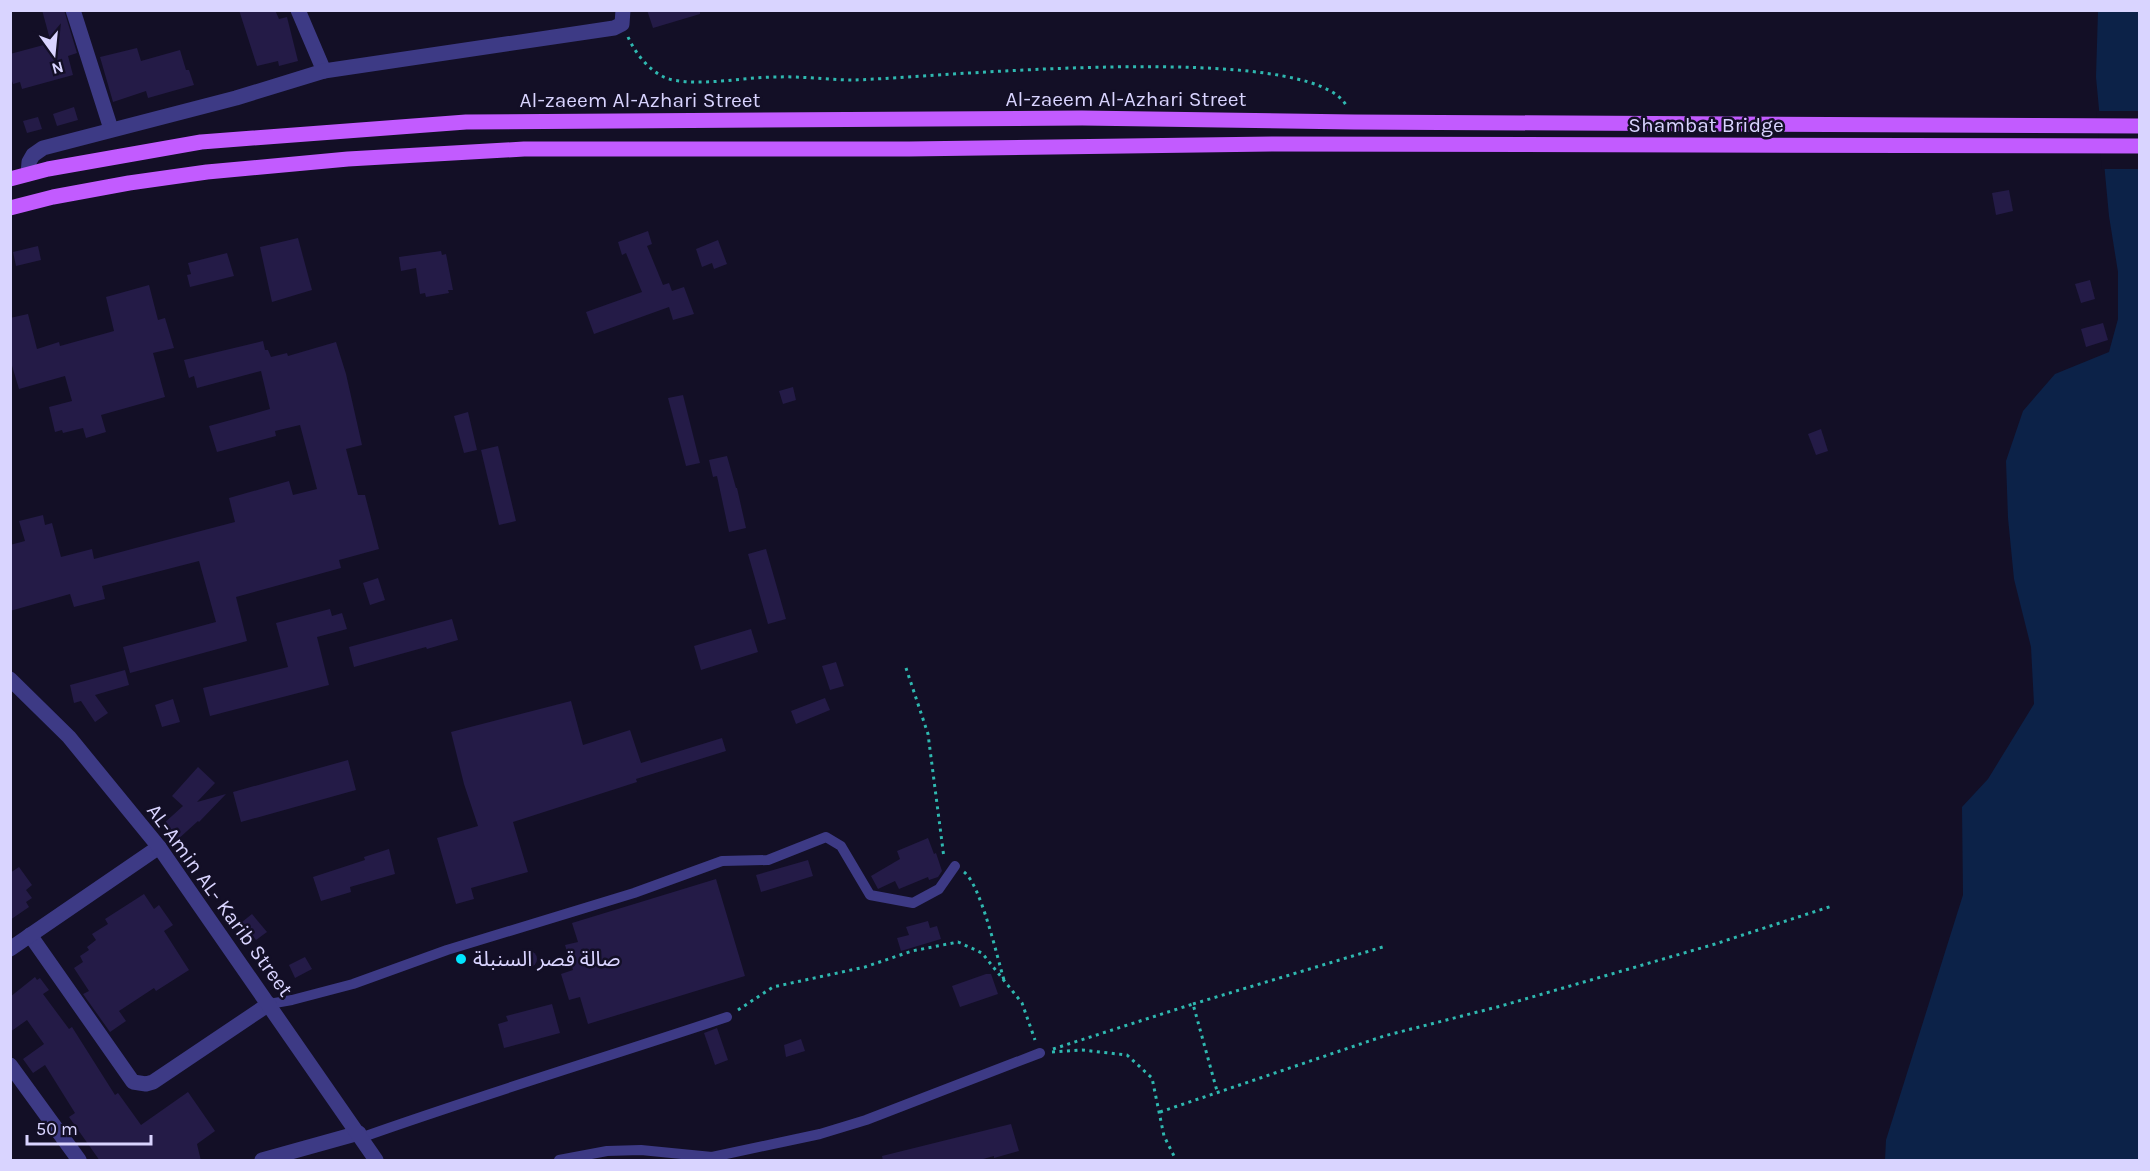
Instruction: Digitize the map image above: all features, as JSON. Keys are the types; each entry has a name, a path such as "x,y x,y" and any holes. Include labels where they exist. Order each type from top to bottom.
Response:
{"main road":[{"name":"Al-zaeem Al-Azhari Street","path":"10,179 119,155 201,142 466,122 1048,118 1274,122"},
{"name":"Shambat Bridge","path":"1274,122 2139,126"},
{"name":"Shambat Bridge","path":"10,208 96,189 207,172 406,154 524,149 955,148 1273,144 2139,146"}],"street":[{"path":"73,10 111,129"},
{"path":"298,10 324,71"},
{"path":"28,174 33,154 44,148 236,98 324,71 614,28 622,17"},
{"name":"AL-Amin AL- Karib Street","path":"10,679 69,737 159,847 376,1161"},
{"path":"10,949 159,847"},
{"path":"30,935 133,1082 146,1084 153,1082 269,1004"},
{"path":"14,1074 79,1161"},
{"path":"262,1161 359,1135"}],"lane":[{"path":"269,1004 353,984 447,950 634,893 722,861 768,860 826,837 841,846 870,895 913,903 939,889 956,866"},
{"path":"359,1135 727,1017"},
{"path":"559,1161 607,1151 641,1150 712,1159 820,1134 866,1120 1040,1053"}],"path":[{"path":"622,17 644,63 670,80 722,82 775,77 852,80 1038,69 1172,66 1272,73 1311,82 1331,89 1345,102 1354,122"},
{"path":"906,668 928,734 944,858 971,877 985,914 1004,982"},
{"path":"1160,1112 1384,1035 1502,1005 1704,947 1832,906"},
{"path":"727,1017 773,987 865,967 912,951 958,942 982,953 1022,1003 1040,1053"},
{"path":"1040,1053 1386,946"},
{"path":"1193,1004 1217,1091"},
{"path":"1040,1053 1082,1050 1126,1055 1152,1078 1164,1136 1176,1161"}],"water":[{"path":"2098,11 2139,11 2139,1160 1885,1160 1886,1140 1963,895 1962,807 1988,779 2034,704 2031,647 2014,579 2008,518 2006,461 2023,411 2055,374 2109,352 2118,319 2118,272 2109,216 2096,77"}],"pier":[{"path":"2096,111 2139,111 2139,169 2102,169"}],"building":[{"path":"42,10 64,10 77,53 68,56 73,75 22,89 20,82 13,84 10,75 10,54 51,43"},
{"path":"239,10 275,10 279,19 287,17 298,61 279,66 278,61 257,66"},
{"path":"647,10 700,10 700,14 653,28"},
{"path":"137,48 141,61 180,50 186,70 189,70 194,85 148,98 146,91 113,102 100,57"},
{"path":"74,107 78,120 57,126 53,114"},
{"path":"38,117 42,129 27,133 23,121"},
{"path":"2009,190 2013,211 1996,215 1992,193"},
{"path":"648,231 652,244 647,246 663,285 669,283 672,291 684,287 694,314 673,320 669,307 594,334 586,312 642,292 626,253 622,255 618,242"},
{"path":"298,238 312,290 272,302 260,247"},
{"path":"718,240 727,264 714,269 712,263 702,267 696,249"},
{"path":"38,246 41,260 16,266 13,252"},
{"path":"441,251 442,255 446,254 453,290 448,290 449,293 426,297 425,293 420,294 416,268 401,271 399,257"},
{"path":"227,253 234,276 190,287 187,275 191,274 188,263"},
{"path":"2090,280 2095,299 2081,303 2075,284"},
{"path":"149,285 158,320 165,318 174,348 153,353 165,397 101,415 106,432 86,438 83,428 63,433 62,430 55,432 49,407 72,401 65,376 19,389 10,359 10,318 28,314 37,349 59,342 60,346 114,331 106,297"},
{"path":"2103,323 2108,340 2086,347 2081,329"},
{"path":"263,341 265,350 268,350 271,357 287,353 288,356 336,342 346,374 362,445 346,449 358,495 365,495 379,549 339,560 341,568 236,597 247,641 130,673 123,647 216,622 199,561 102,586 105,599 74,607 70,594 10,611 10,545 25,541 19,521 43,515 45,525 52,523 61,557 92,549 94,559 235,522 229,498 289,481 293,495 317,489 300,425 275,431 276,436 217,452 209,426 270,409 261,371 197,388 194,376 189,378 184,360"},
{"path":"793,387 796,400 783,404 779,391"},
{"path":"683,395 700,463 686,466 668,398"},
{"path":"468,412 477,450 464,453 454,416"},
{"path":"1821,429 1828,451 1816,455 1808,434"},
{"path":"498,446 516,521 499,525 481,450"},
{"path":"727,456 746,528 729,532 717,476 713,477 709,460"},
{"path":"766,549 786,619 768,624 748,554"},
{"path":"378,578 385,600 370,605 363,583"},
{"path":"330,609 332,616 342,613 347,629 317,637 329,685 210,716 203,688 288,667 276,623"},
{"path":"452,619 458,640 354,667 349,647"},
{"path":"751,629 758,652 701,670 694,646"},
{"path":"836,662 844,686 830,690 822,666"},
{"path":"125,670 129,685 95,695 108,713 95,722 81,701 74,703 70,685"},
{"path":"825,698 830,710 796,724 791,711"},
{"path":"173,699 180,722 162,727 155,705"},
{"path":"571,701 583,745 630,730 641,763 722,738 726,751 636,779 637,782 513,822 528,872 471,888 474,899 456,904 437,838 478,826 464,784 451,732"},
{"path":"348,760 356,790 241,822 233,792"},
{"path":"198,767 215,783 197,802 226,794 199,822 176,841 162,825 183,806 172,796"},
{"path":"928,838 942,871 938,877 929,880 928,877 899,889 895,881 878,889 871,876 900,859 897,851"},
{"path":"389,849 395,874 350,887 351,892 321,901 313,877 365,860 364,857"},
{"path":"808,860 813,876 761,892 756,875"},
{"path":"19,867 32,885 26,890 32,898 26,902 29,907 10,920 10,873"},
{"path":"716,879 745,976 588,1024 580,997 569,1000 561,974 573,970 565,945 578,942 572,923"},
{"path":"144,894 154,909 159,905 173,925 164,931 189,970 156,991 154,988 119,1011 126,1021 110,1032 83,994 89,991 74,968 83,962 80,956 89,950 87,947 96,940 92,934 108,924 105,919"},
{"path":"252,914 267,932 256,940 242,922"},
{"path":"928,921 930,928 937,926 941,939 901,951 897,938 909,935 906,927"},
{"path":"526,951 532,951 537,959 535,965 526,967 521,962 521,956"},
{"path":"305,957 312,969 295,978 289,965"},
{"path":"991,974 998,994 960,1007 952,986"},
{"path":"35,977 37,980 40,978 49,990 43,994 69,1029 72,1027 115,1095 118,1093 141,1125 188,1092 215,1131 197,1144 201,1161 100,1161 69,1117 75,1113 45,1065 33,1073 23,1059 44,1044 27,1020 10,1032 10,997"},
{"path":"552,1004 560,1033 504,1048 498,1024 508,1021 506,1016"},
{"path":"717,1028 728,1060 715,1065 704,1033"},
{"path":"801,1039 805,1051 786,1057 784,1045"},
{"path":"1011,1124 1019,1151 976,1161 883,1161 882,1156"}],"place":[{"name":"صالة قصر السنبلة","path":"461,959"}]}
